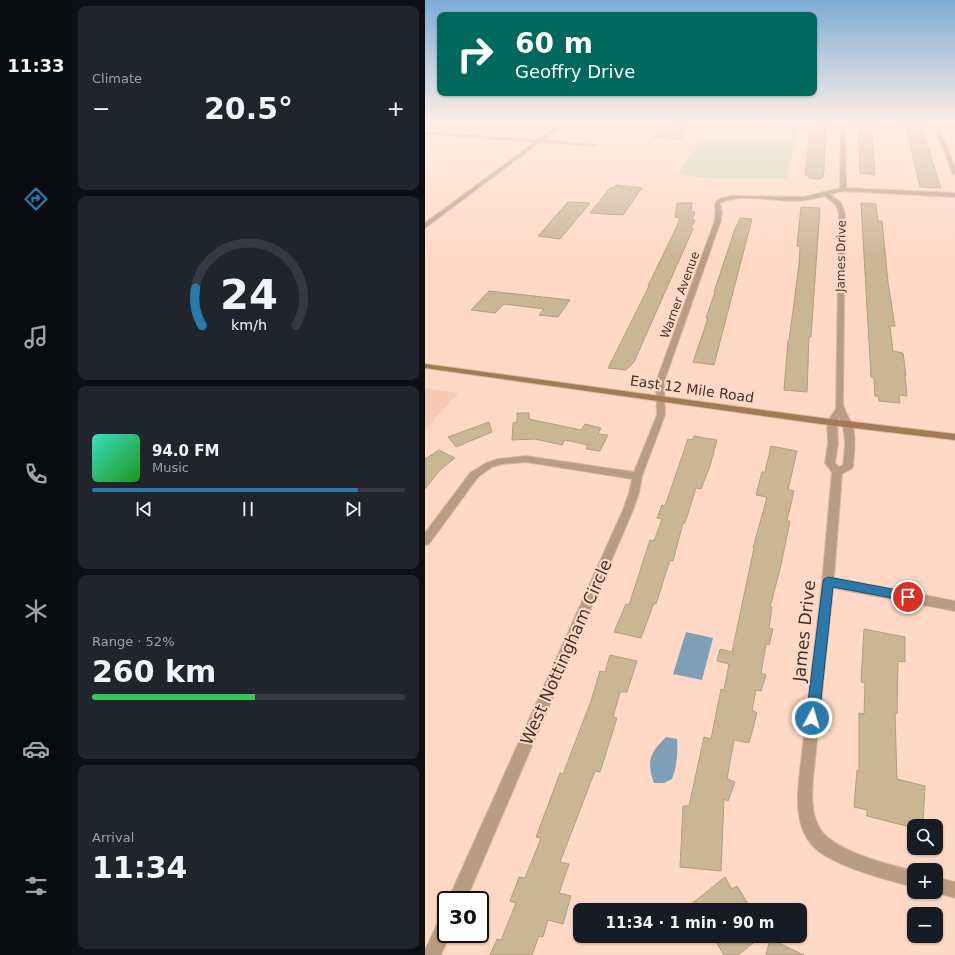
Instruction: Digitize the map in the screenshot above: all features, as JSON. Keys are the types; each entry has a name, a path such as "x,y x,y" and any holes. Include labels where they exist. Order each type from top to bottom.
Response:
{"main road":[{"name":"East 12 Mile Road","path":"425,366 832,422 955,437"}],"street":[{"path":"425,226 503,168"},
{"path":"843,168 843,189"},
{"path":"826,194 843,189 955,195"},
{"name":"Warner Avenue","path":"661,399 660,382 714,232 719,214 717,205 721,200 737,198 797,199 826,194"},
{"name":"James Drive","path":"826,194 838,202 841,206 842,214 839,410 832,422 833,444 830,463 837,472 828,582 805,779 804,805 817,839 852,859 876,869 907,877"},
{"name":"West Nottingham Circle","path":"461,891 619,534 634,493 637,476 661,415 661,399"},
{"path":"837,472 848,467 850,446 848,424 839,410"},
{"path":"425,541 474,474 489,465 501,461 526,459 637,476"},
{"path":"828,582 955,606"},
{"path":"943,887 955,890"},
{"path":"432,955 437,943"}],"shaded area":[{"path":"425,388 458,393 425,430"}],"green space":[{"path":"682,168 789,168 787,179 721,179 678,175"}],"water":[{"path":"686,632 713,638 702,680 673,674"},
{"path":"666,737 677,739 675,769 672,779 664,783 654,783 650,769 651,758 656,748"}],"building":[{"path":"806,168 824,168 823,177 821,179 809,178 809,175 805,175"},
{"path":"860,168 874,168 875,175 860,173"},
{"path":"915,168 934,168 941,188 920,187"},
{"path":"616,185 642,188 623,215 590,213 610,188 614,188"},
{"path":"568,202 590,203 560,239 538,236"},
{"path":"677,203 692,203 691,211 695,212 692,220 695,220 691,228 693,229 634,362 626,370 608,368 677,226 680,218 675,217"},
{"path":"861,203 876,204 878,221 882,221 888,282 895,326 890,326 893,351 903,353 906,375 907,396 899,395 900,403 879,401 878,396 875,396 874,378 871,377"},
{"path":"801,207 820,208 811,337 809,337 807,392 784,390 788,341 799,264 800,247 797,246"},
{"path":"740,218 752,219 714,365 693,362 708,318 706,318 714,292"},
{"path":"489,291 570,300 558,317 539,315 544,309 504,304 495,313 471,310"},
{"path":"517,413 529,413 529,419 581,430 585,424 601,428 598,434 608,435 600,451 586,449 588,445 565,440 562,445 535,439 512,440 513,423 517,422"},
{"path":"489,422 492,432 456,447 448,437"},
{"path":"694,436 717,440 710,466 701,489 696,488 685,523 683,523 673,561 670,560 656,604 654,603 641,638 614,632 626,604 629,605 650,540 654,541 662,519 657,518 662,505 665,506 688,439 692,440"},
{"path":"771,446 797,451 788,490 794,491 787,521 790,521 781,565 770,607 772,607 769,628 773,629 769,645 766,644 761,673 766,675 761,691 756,690 752,710 757,713 749,743 734,740 727,779 735,782 728,801 724,799 721,871 680,867 683,806 689,806 704,737 711,739 721,689 724,690 729,664 717,661 720,649 732,652 753,548 767,497 756,495 762,472 765,472"},
{"path":"439,450 455,458 440,470 425,489 425,459"},
{"path":"864,629 905,637 905,662 898,661 897,714 895,713 897,779 925,786 923,819 907,819 907,826 867,816 867,810 854,807 857,770 859,771 859,713 864,714 865,683 861,682"},
{"path":"610,655 637,661 627,692 620,692 613,717 617,718 600,772 595,771 560,862 569,864 559,893 571,896 563,924 548,920 543,937 539,936 532,955 490,955 497,939 501,940 516,903 510,901 519,877 525,878 541,838 536,837 560,773 563,774 591,701 600,671 605,672"},
{"path":"725,877 732,889 737,886 748,903 693,903"},
{"path":"716,943 753,943 738,955 724,955"},
{"path":"769,943 778,943 804,955 766,955"}],"route":[{"path":"812,718 828,582 908,597"}]}
